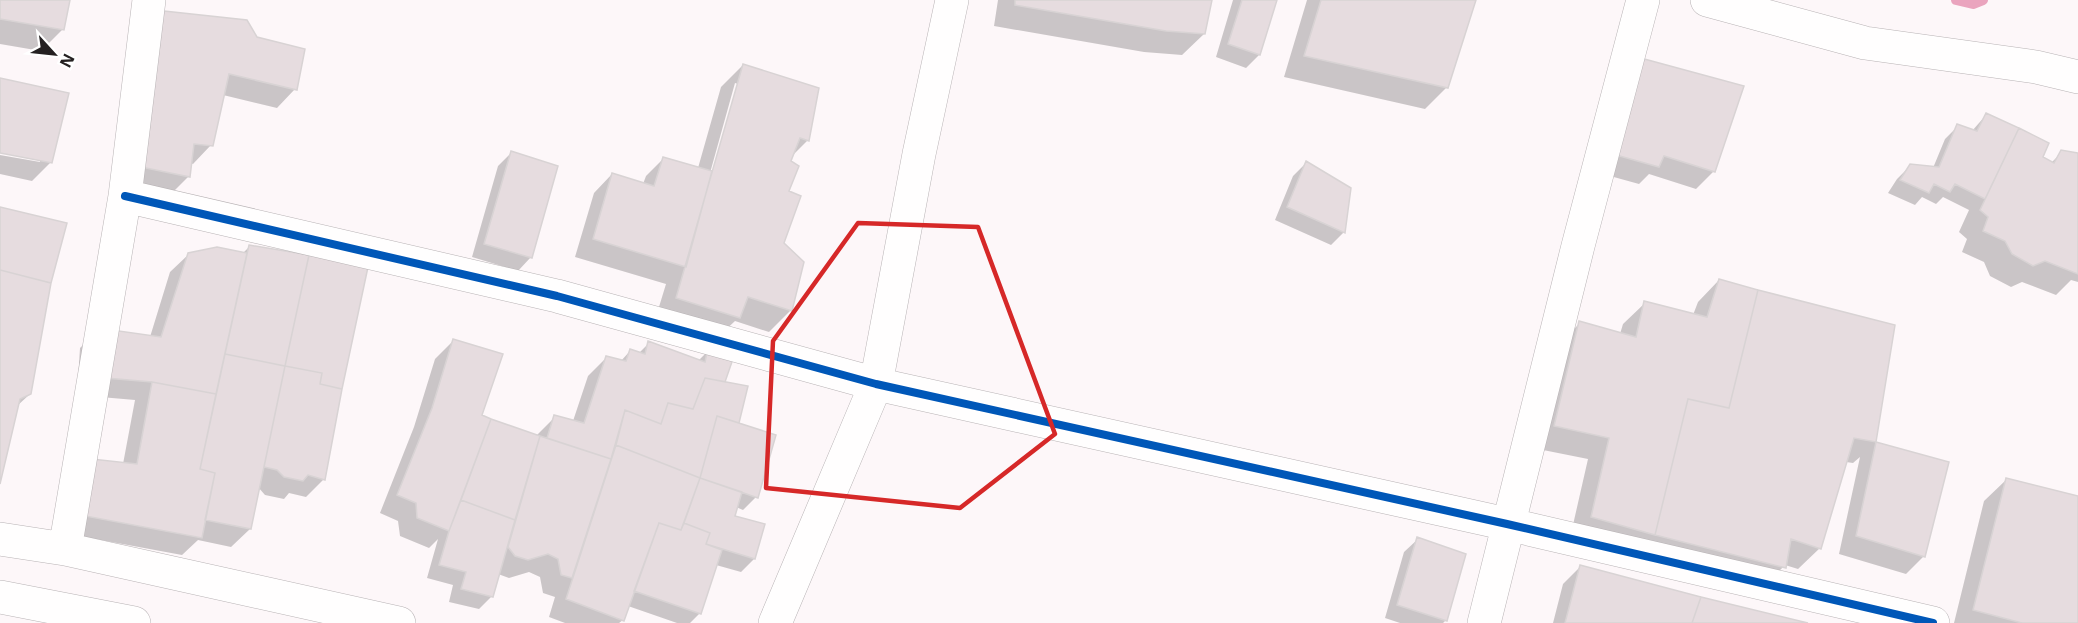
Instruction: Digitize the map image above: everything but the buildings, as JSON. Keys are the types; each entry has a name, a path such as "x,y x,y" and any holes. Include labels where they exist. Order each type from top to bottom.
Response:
{"street":[{"path":"65,549 125,196 149,0"},
{"path":"775,623 876,384 919,154 952,0"},
{"path":"1484,623 1507,524 1643,0"},
{"path":"1707,0 1865,43 2036,67 2078,77"},
{"path":"125,196 557,296 876,384 1507,524 1933,623"},
{"path":"0,539 65,549 399,623"},
{"path":"0,597 134,623"}],"highlighted area":[{"path":"858,223 978,227 1055,434 960,508 766,488 773,341"}],"waterway":[{"path":"1956,0 1973,4 1983,0"}],"cycle path":[{"path":"125,196 557,296 876,384 1507,524 1933,623"}]}
